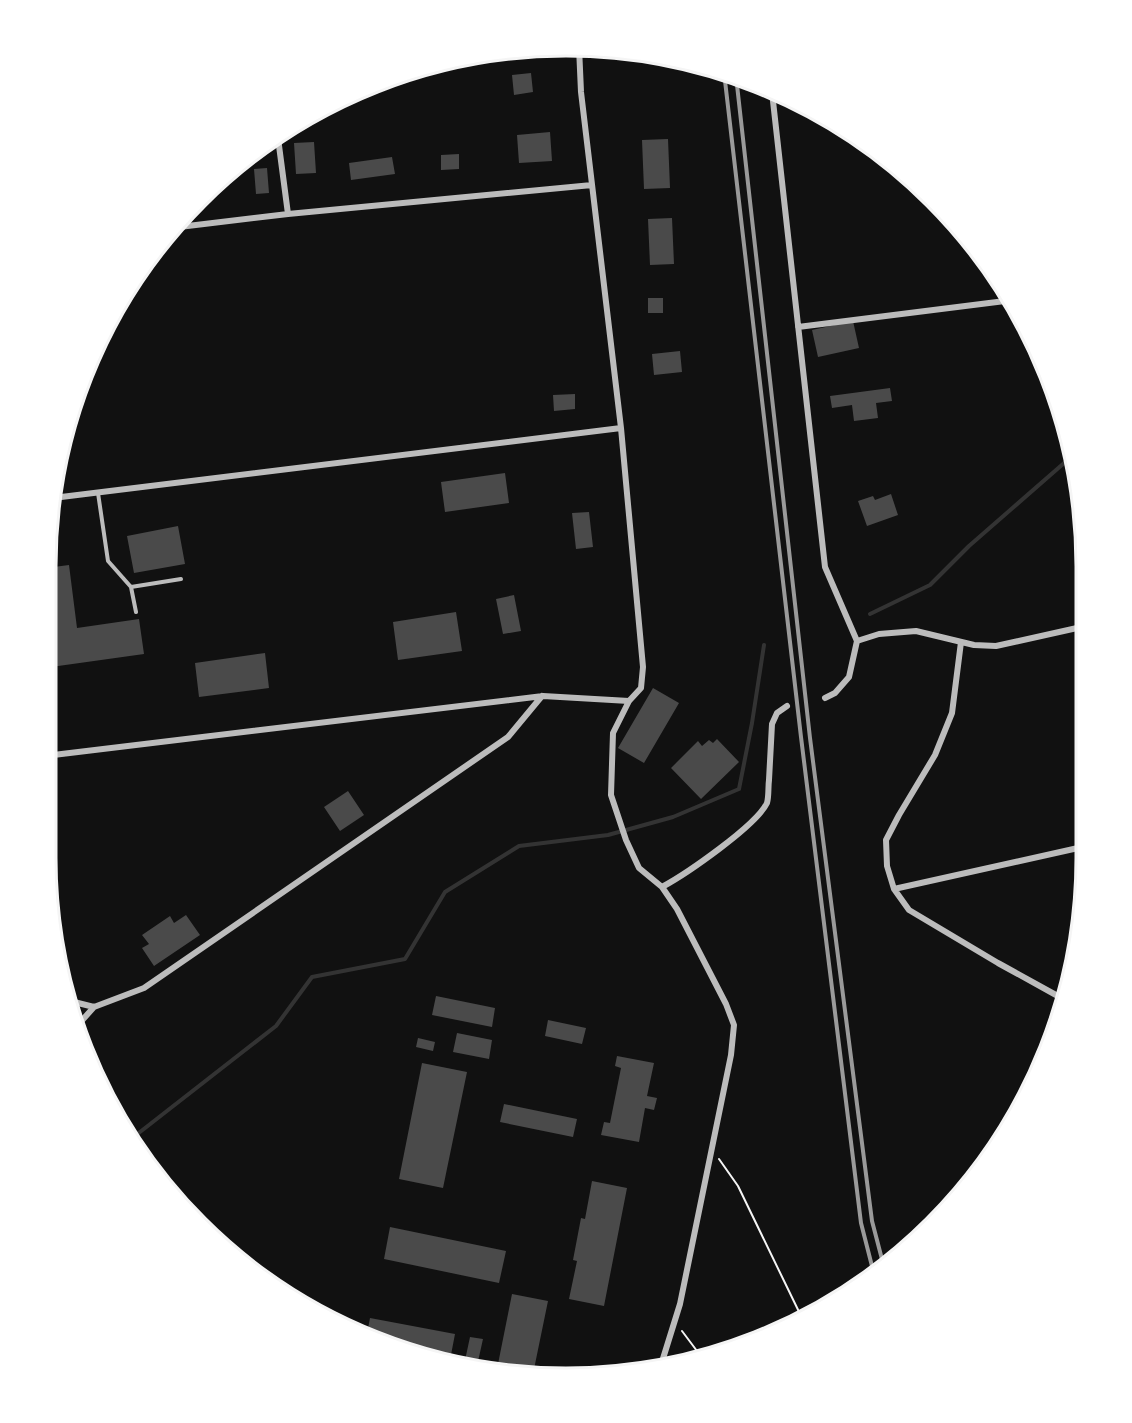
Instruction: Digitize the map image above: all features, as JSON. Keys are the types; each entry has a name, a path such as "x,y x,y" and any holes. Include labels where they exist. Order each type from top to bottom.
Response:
{"street":[{"path":"579,56 581,92 621,428 643,667 640,688 629,701 613,733 611,795 626,840 639,868 662,887 682,919 734,1024 731,1055 680,1304 663,1358"},
{"path":"773,99 825,567 857,641 849,677 835,693 825,698"},
{"path":"279,144 288,214"},
{"path":"185,226 288,214 592,185"},
{"path":"798,327 1002,301"},
{"path":"60,497 621,428"},
{"path":"857,641 879,634 916,631 974,645 996,646 1076,628"},
{"path":"961,642 952,713 935,755 886,840 888,866 894,889 909,910 1057,996"},
{"path":"56,755 543,696 629,701"},
{"path":"83,1019 94,1006 144,988 508,737 543,696"},
{"path":"662,887 712,854 754,821 761,812 768,801 772,724 777,713 787,706"},
{"path":"894,889 1076,848"},
{"path":"77,1002 94,1006"}],"lane":[{"path":"98,493 108,561 131,587 136,612"},
{"path":"131,587 181,579"}],"path":[{"path":"712,1149 738,1186 799,1311"},
{"path":"675,1321 697,1350"}],"building":[{"path":"531,73 533,92 514,95 512,75"},
{"path":"550,132 552,161 519,163 517,135"},
{"path":"668,139 670,188 644,189 642,140"},
{"path":"314,142 316,173 296,174 294,143"},
{"path":"459,154 459,169 441,170 441,155"},
{"path":"392,157 395,174 351,180 349,163"},
{"path":"267,168 269,193 256,194 254,169"},
{"path":"672,218 674,264 650,265 648,219"},
{"path":"648,298 663,298 663,313 648,313"},
{"path":"853,321 859,348 818,357 812,330"},
{"path":"680,351 682,372 654,375 652,354"},
{"path":"890,388 892,401 876,403 878,418 854,421 852,405 832,408 830,396"},
{"path":"575,394 575,409 554,411 553,395"},
{"path":"505,473 509,503 445,512 441,482"},
{"path":"891,494 898,515 867,526 858,501 873,496 875,500"},
{"path":"589,512 593,547 576,549 572,513"},
{"path":"178,526 185,564 134,573 127,536"},
{"path":"69,565 77,628 139,619 144,654 56,666 56,567"},
{"path":"514,595 521,631 503,634 496,599"},
{"path":"456,612 462,651 398,660 393,622"},
{"path":"265,653 269,688 199,697 195,663"},
{"path":"653,688 679,703 644,763 618,748"},
{"path":"717,739 739,762 701,799 671,768 698,741 702,746 709,740 713,743"},
{"path":"348,791 364,815 340,831 324,807"},
{"path":"186,915 200,935 154,966 142,948 149,944 142,935 170,916 174,923"},
{"path":"436,996 495,1008 492,1027 432,1015"},
{"path":"548,1020 586,1028 582,1044 545,1036"},
{"path":"457,1033 492,1040 489,1059 453,1052"},
{"path":"418,1038 435,1042 433,1051 416,1047"},
{"path":"617,1056 654,1063 647,1096 657,1098 654,1110 645,1108 639,1142 601,1135 604,1122 610,1123 621,1068 615,1066"},
{"path":"422,1063 467,1072 443,1188 399,1179"},
{"path":"504,1104 577,1119 573,1137 500,1122"},
{"path":"592,1181 627,1188 604,1306 569,1299 577,1261 573,1260 581,1218 585,1219"},
{"path":"390,1227 506,1251 499,1283 384,1259"},
{"path":"512,1294 548,1301 535,1366 498,1363"},
{"path":"370,1318 455,1334 451,1354 402,1340 368,1328"},
{"path":"470,1337 483,1339 478,1360 466,1358"}],"waterway":[{"path":"870,614 930,585 969,546 1066,461"},
{"path":"138,1134 276,1026 312,977 405,959 445,892 519,846 608,835 673,817 739,789 764,645"}],"railway":[{"path":"725,81 801,737 861,1223 872,1266"},
{"path":"737,86 810,738 872,1221 882,1258"}]}
